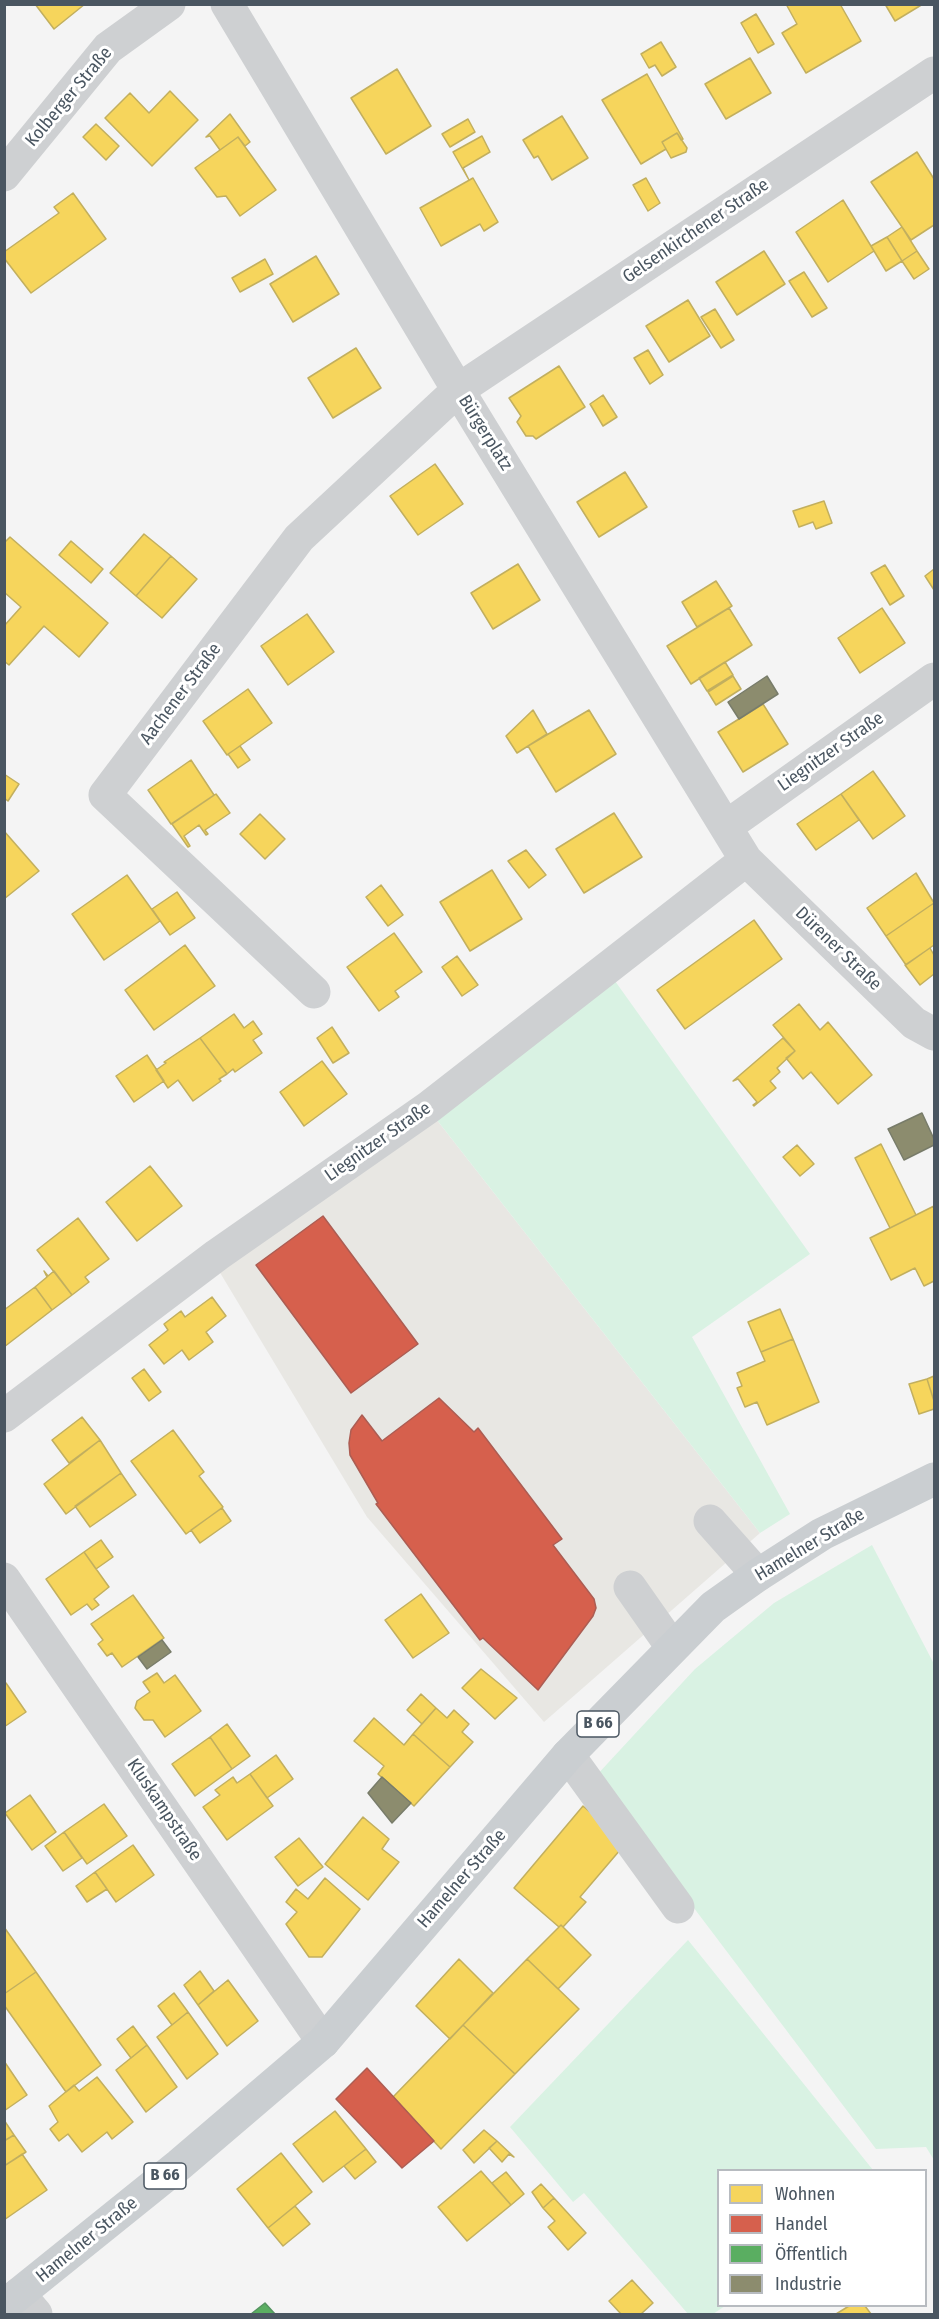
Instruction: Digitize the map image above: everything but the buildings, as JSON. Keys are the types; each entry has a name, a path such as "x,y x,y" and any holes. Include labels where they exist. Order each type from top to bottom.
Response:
{"main road":[{"name":"Hamelner Straße","path":"20,2305 323,2042 568,1755 713,1607 822,1534 934,1479"}],"street":[{"name":"Kolberger Straße","path":"4,175 108,48 169,4"},
{"name":"Bürgerplatz","path":"228,4 458,390 746,860"},
{"name":"Gelsenkirchener Straße","path":"458,390 934,73"},
{"name":"Aachener Straße","path":"314,992 105,795 299,538 458,390"},
{"name":"Liegnitzer Straße","path":"727,826 934,679"},
{"name":"Liegnitzer Straße","path":"4,1416 217,1255 429,1107 746,860"},
{"name":"Dürener Straße","path":"746,860 915,1023 934,1034"},
{"path":"710,1521 758,1575"},
{"name":"Kluskampstraße","path":"4,1579 323,2042"},
{"path":"630,1587 672,1647"},
{"path":"568,1755 678,1907"}],"shaded area":[{"path":"433,1115 760,1533 544,1722 367,1517 216,1266"}],"green space":[{"path":"615,981 810,1254 692,1337 790,1514 760,1533 433,1115"},
{"path":"872,1545 934,1664 934,2160 926,2147 876,2149 595,1777 695,1669 774,1603"},
{"path":"688,1940 872,2169 717,2169 717,2307 724,2307 713,2314 688,2314 584,2193 573,2202 510,2127"}]}
